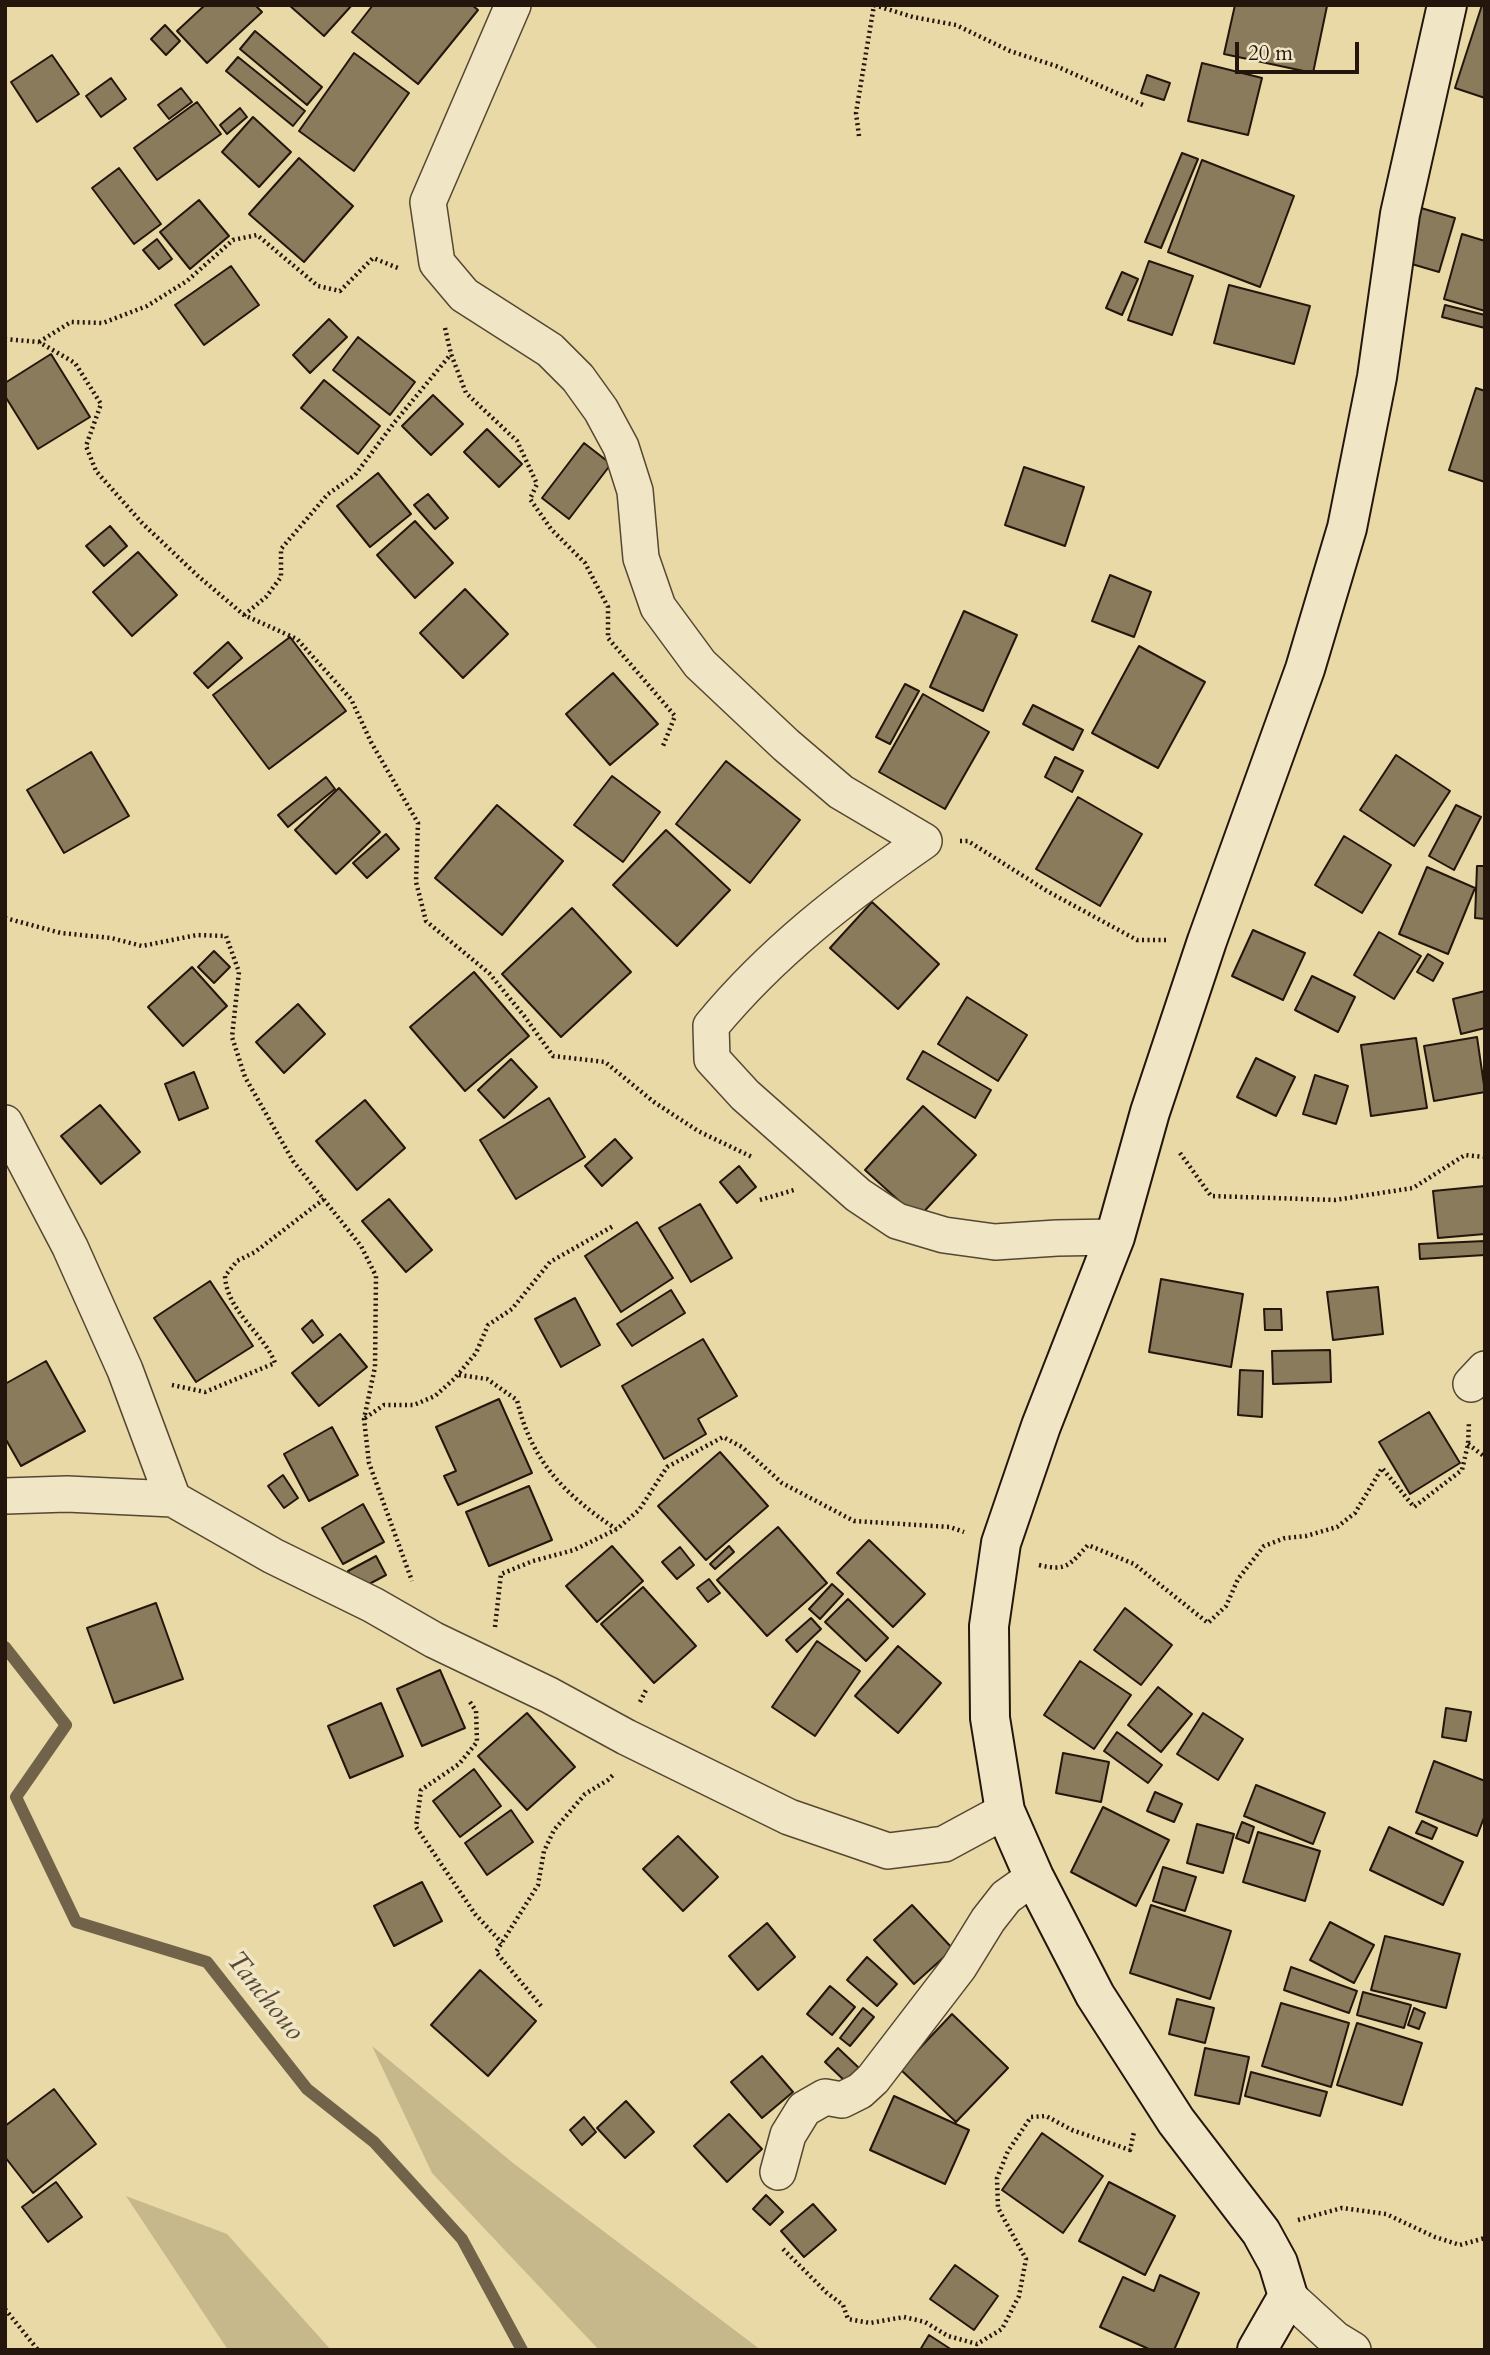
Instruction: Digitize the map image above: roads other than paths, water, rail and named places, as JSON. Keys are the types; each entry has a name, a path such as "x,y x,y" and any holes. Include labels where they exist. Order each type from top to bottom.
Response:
{"street":[{"path":"513,5 428,202 437,263 464,295 550,350 578,378 601,410 621,447 635,491 641,558 658,607 700,664 786,746 841,792 924,841 859,886 774,957 743,988 711,1026 712,1059 745,1095 858,1195 897,1221 944,1235 995,1242 1115,1237"},
{"path":"1353,2350 1335,2339 1287,2296 1278,2263 1261,2232 1176,2121 1095,1995 1034,1877 1005,1811 990,1718 989,1626 1001,1543 1041,1426 1115,1237 1150,1112 1207,941 1305,669 1347,527 1377,377 1400,214 1447,5"},
{"path":"5,1123 70,1247 125,1370 173,1499"},
{"path":"5,1496 67,1494 173,1499 274,1556 626,1737 789,1817 888,1850 944,1844 1005,1811"},
{"path":"778,2172 788,2135 804,2109 825,2097 842,2101 860,2091 873,2079 959,1967 988,1920 1006,1897 1034,1877"},
{"path":"1257,2350 1287,2296"}],"waterway":[{"name":"Tanchouo","path":"5,1647 66,1725 16,1797 76,1922 207,1962 307,2089 374,2142 462,2239 522,2350"}]}
